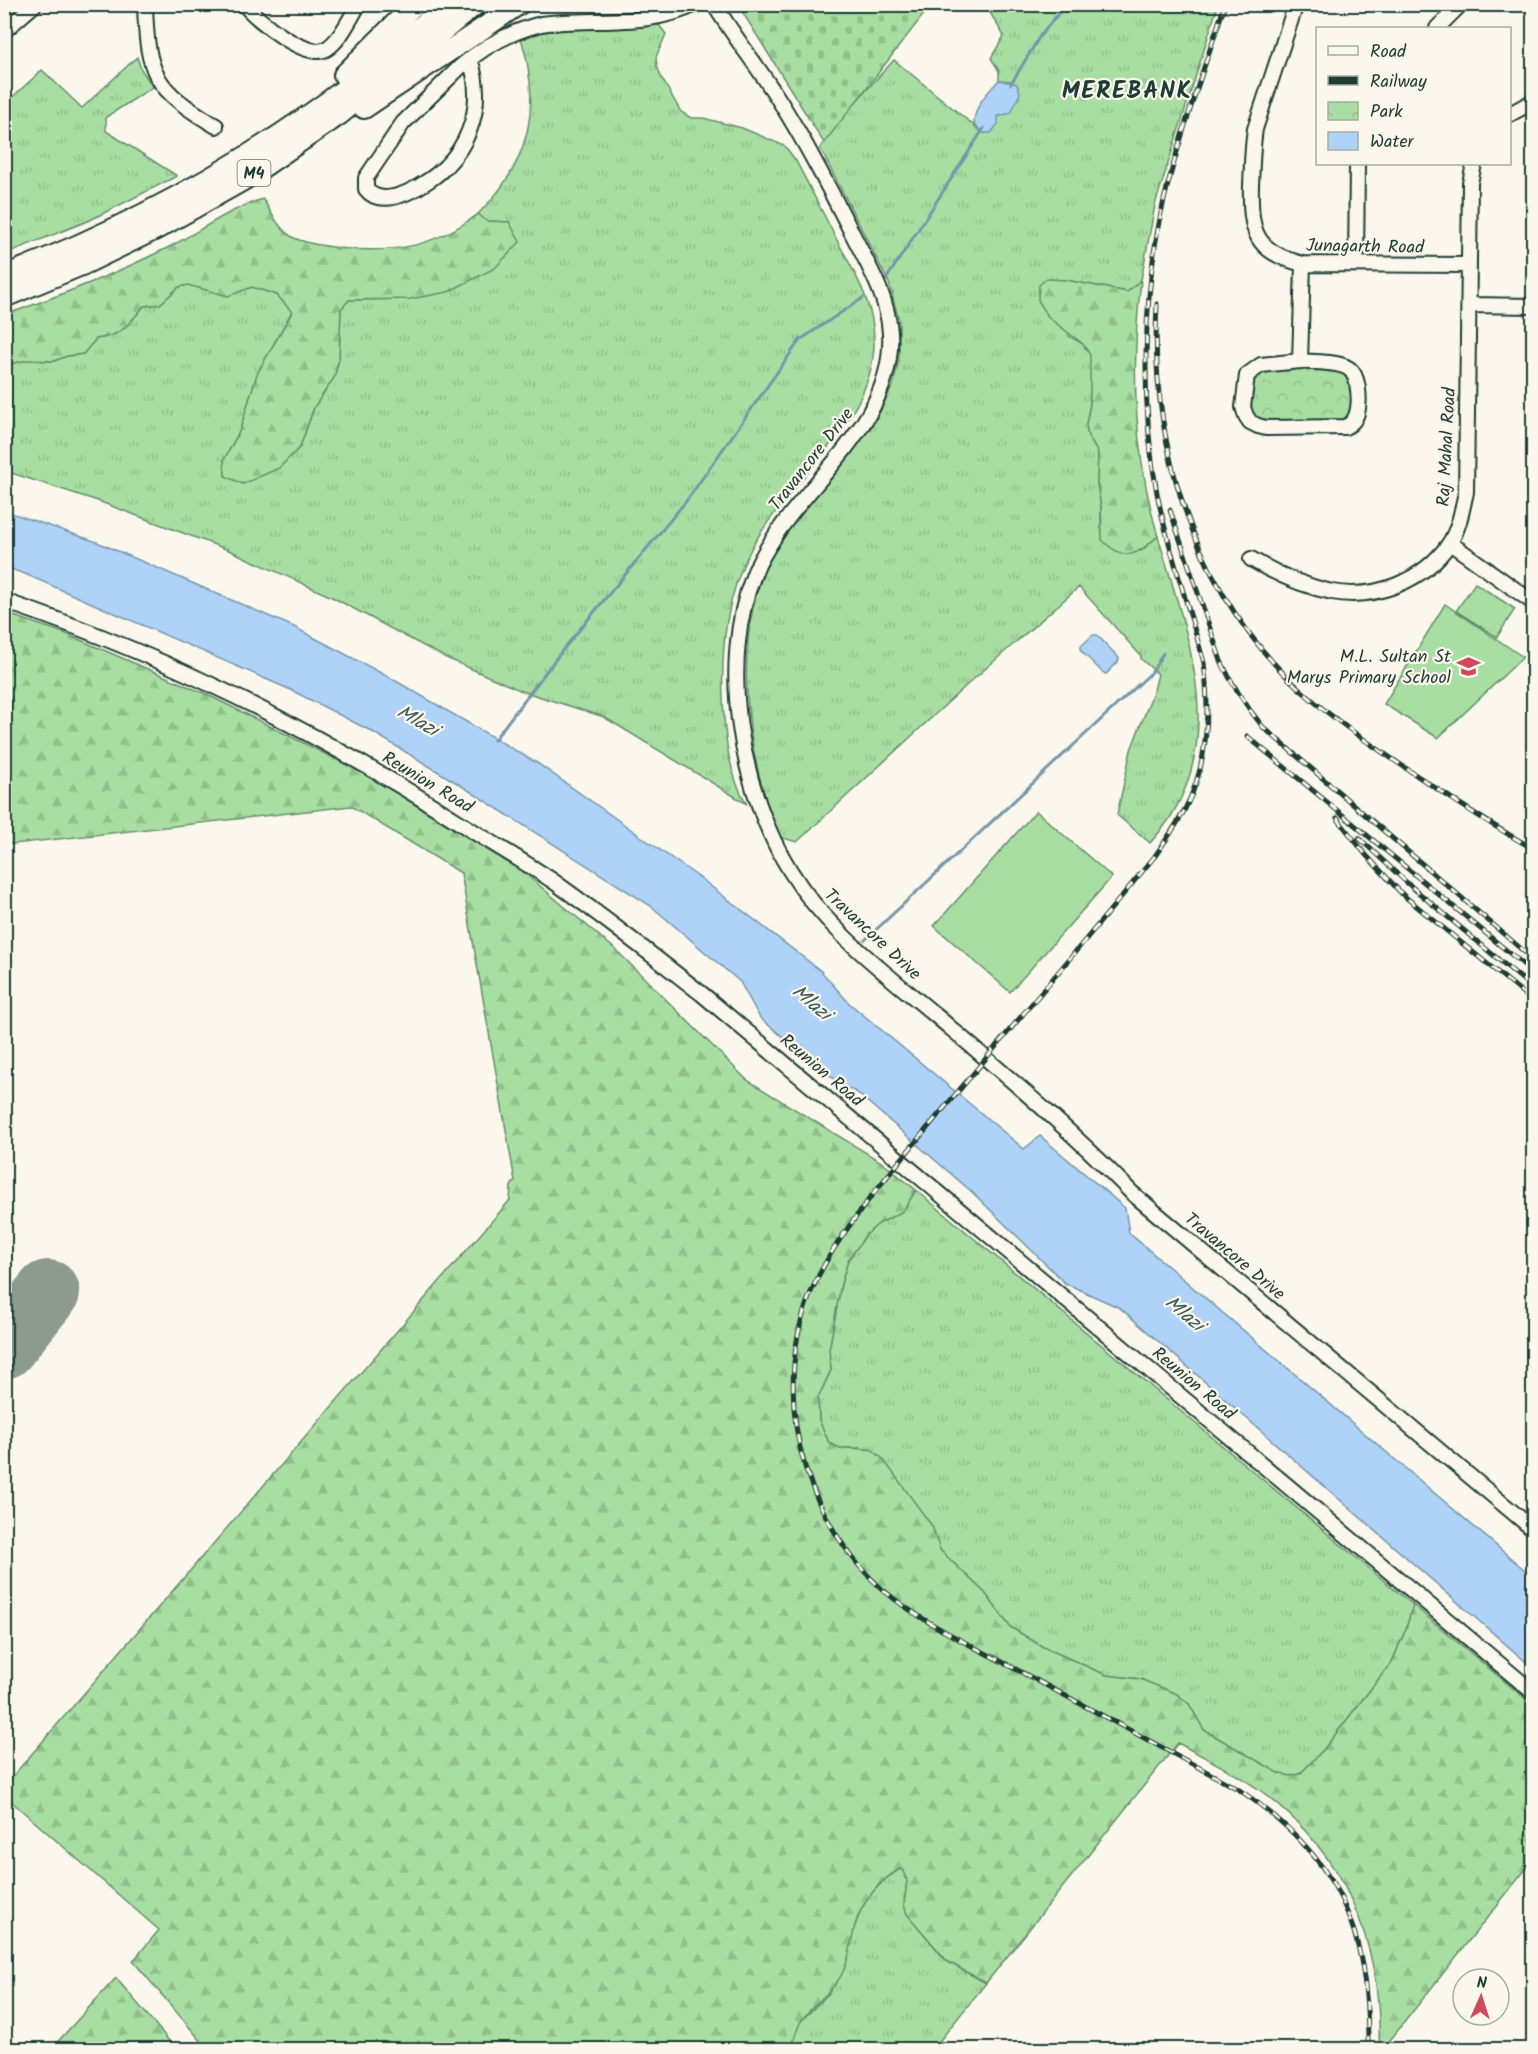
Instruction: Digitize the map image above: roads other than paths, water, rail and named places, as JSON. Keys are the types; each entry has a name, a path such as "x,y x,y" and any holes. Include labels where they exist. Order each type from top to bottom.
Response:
{"highway":[{"path":"288,129 415,4"},
{"name":"M4","path":"4,276 78,247 135,220 215,176 352,84 447,4"},
{"name":"M4","path":"4,297 84,264 156,229 245,179 339,114 476,4"},
{"path":"245,179 388,93 519,4"}],"street":[{"path":"4,31 35,4"},
{"path":"145,4 147,51 156,75 172,96 216,126"},
{"path":"244,4 276,32 306,50 315,52 326,49 334,42 358,4"},
{"path":"470,58 477,86 475,112 468,132 454,158 433,178 404,193 384,198 370,194 366,189 366,178 397,131 426,98 470,58 494,41 541,24 657,18 681,12 696,4"},
{"name":"Travancore Drive","path":"714,4 777,97 812,158 877,283 886,308 891,335 885,376 873,406 850,441 770,544 754,575 743,615 738,665 743,746 754,792 777,847 791,873 811,901 844,937 1076,1136 1132,1193 1533,1530"},
{"name":"Junagarth Road","path":"1296,4 1255,129 1252,145 1251,218 1256,234 1267,249 1286,259 1303,264 1469,266"},
{"path":"1438,27 1461,4"},
{"path":"1511,113 1533,101"},
{"path":"1356,264 1357,165"},
{"name":"Raj Mahal Road","path":"1251,559 1277,574 1332,592 1357,594 1377,592 1415,577 1436,560 1450,543 1462,514 1466,492 1470,183 1474,165"},
{"path":"1300,361 1303,264"},
{"path":"1469,305 1533,306"},
{"path":"1300,361 1338,365 1349,369 1356,376 1358,383 1356,417 1351,424 1345,427 1266,428 1250,422 1243,407 1247,375 1261,365 1300,361"},
{"path":"1450,543 1533,603"},
{"name":"Reunion Road","path":"4,601 133,650 312,734 419,796 551,879 710,1001 896,1155 1533,1693"}],"water":[{"path":"999,80 1017,84 1020,93 1011,113 998,116 998,124 991,133 983,133 974,124 976,111"},
{"name":"Mlazi","path":"5,511 97,542 294,627 396,681 537,763 704,881 821,971 849,1003 1024,1149 1040,1136 1125,1208 1129,1233 1533,1577 1533,1668 1120,1308 1065,1283 972,1192 856,1092 843,1086 760,1018 740,982 651,906 371,731 291,690 5,567"},
{"path":"1093,635 1097,635 1119,658 1106,674 1081,651 1081,646"}],"waterway":[{"path":"1011,84 1040,36 1066,4"},
{"path":"885,281 984,128"},
{"path":"494,740 561,652 687,500 800,340 863,298"},
{"path":"865,940 1152,672 1163,653"}],"railway":[{"path":"1225,4 1185,126 1164,200 1152,271 1146,346 1148,421 1157,493 1167,536 1204,663 1207,719 1199,774 1182,815 1155,856 897,1164 835,1247 816,1281 800,1326 793,1374 793,1399 800,1447 819,1503 857,1564 882,1589 896,1601 944,1631 1238,1789 1273,1815 1301,1842 1324,1870 1342,1900 1354,1932 1362,1967 1367,2007 1368,2050"},
{"path":"1157,304 1157,354 1161,405 1169,455 1183,503 1201,550 1224,595 1252,637 1285,675 1344,725 1454,800 1534,849"},
{"path":"1170,510 1221,661 1240,695 1263,727 1534,960"},
{"path":"1247,736 1534,973"},
{"path":"1337,818 1366,855 1403,895 1534,1002"},
{"path":"1359,838 1406,882 1534,989"}],"place":[{"name":"M.L. Sultan St Marys Primary School","path":"1469,666"}],"district":[{"name":"MEREBANK","path":"1127,90"}]}
